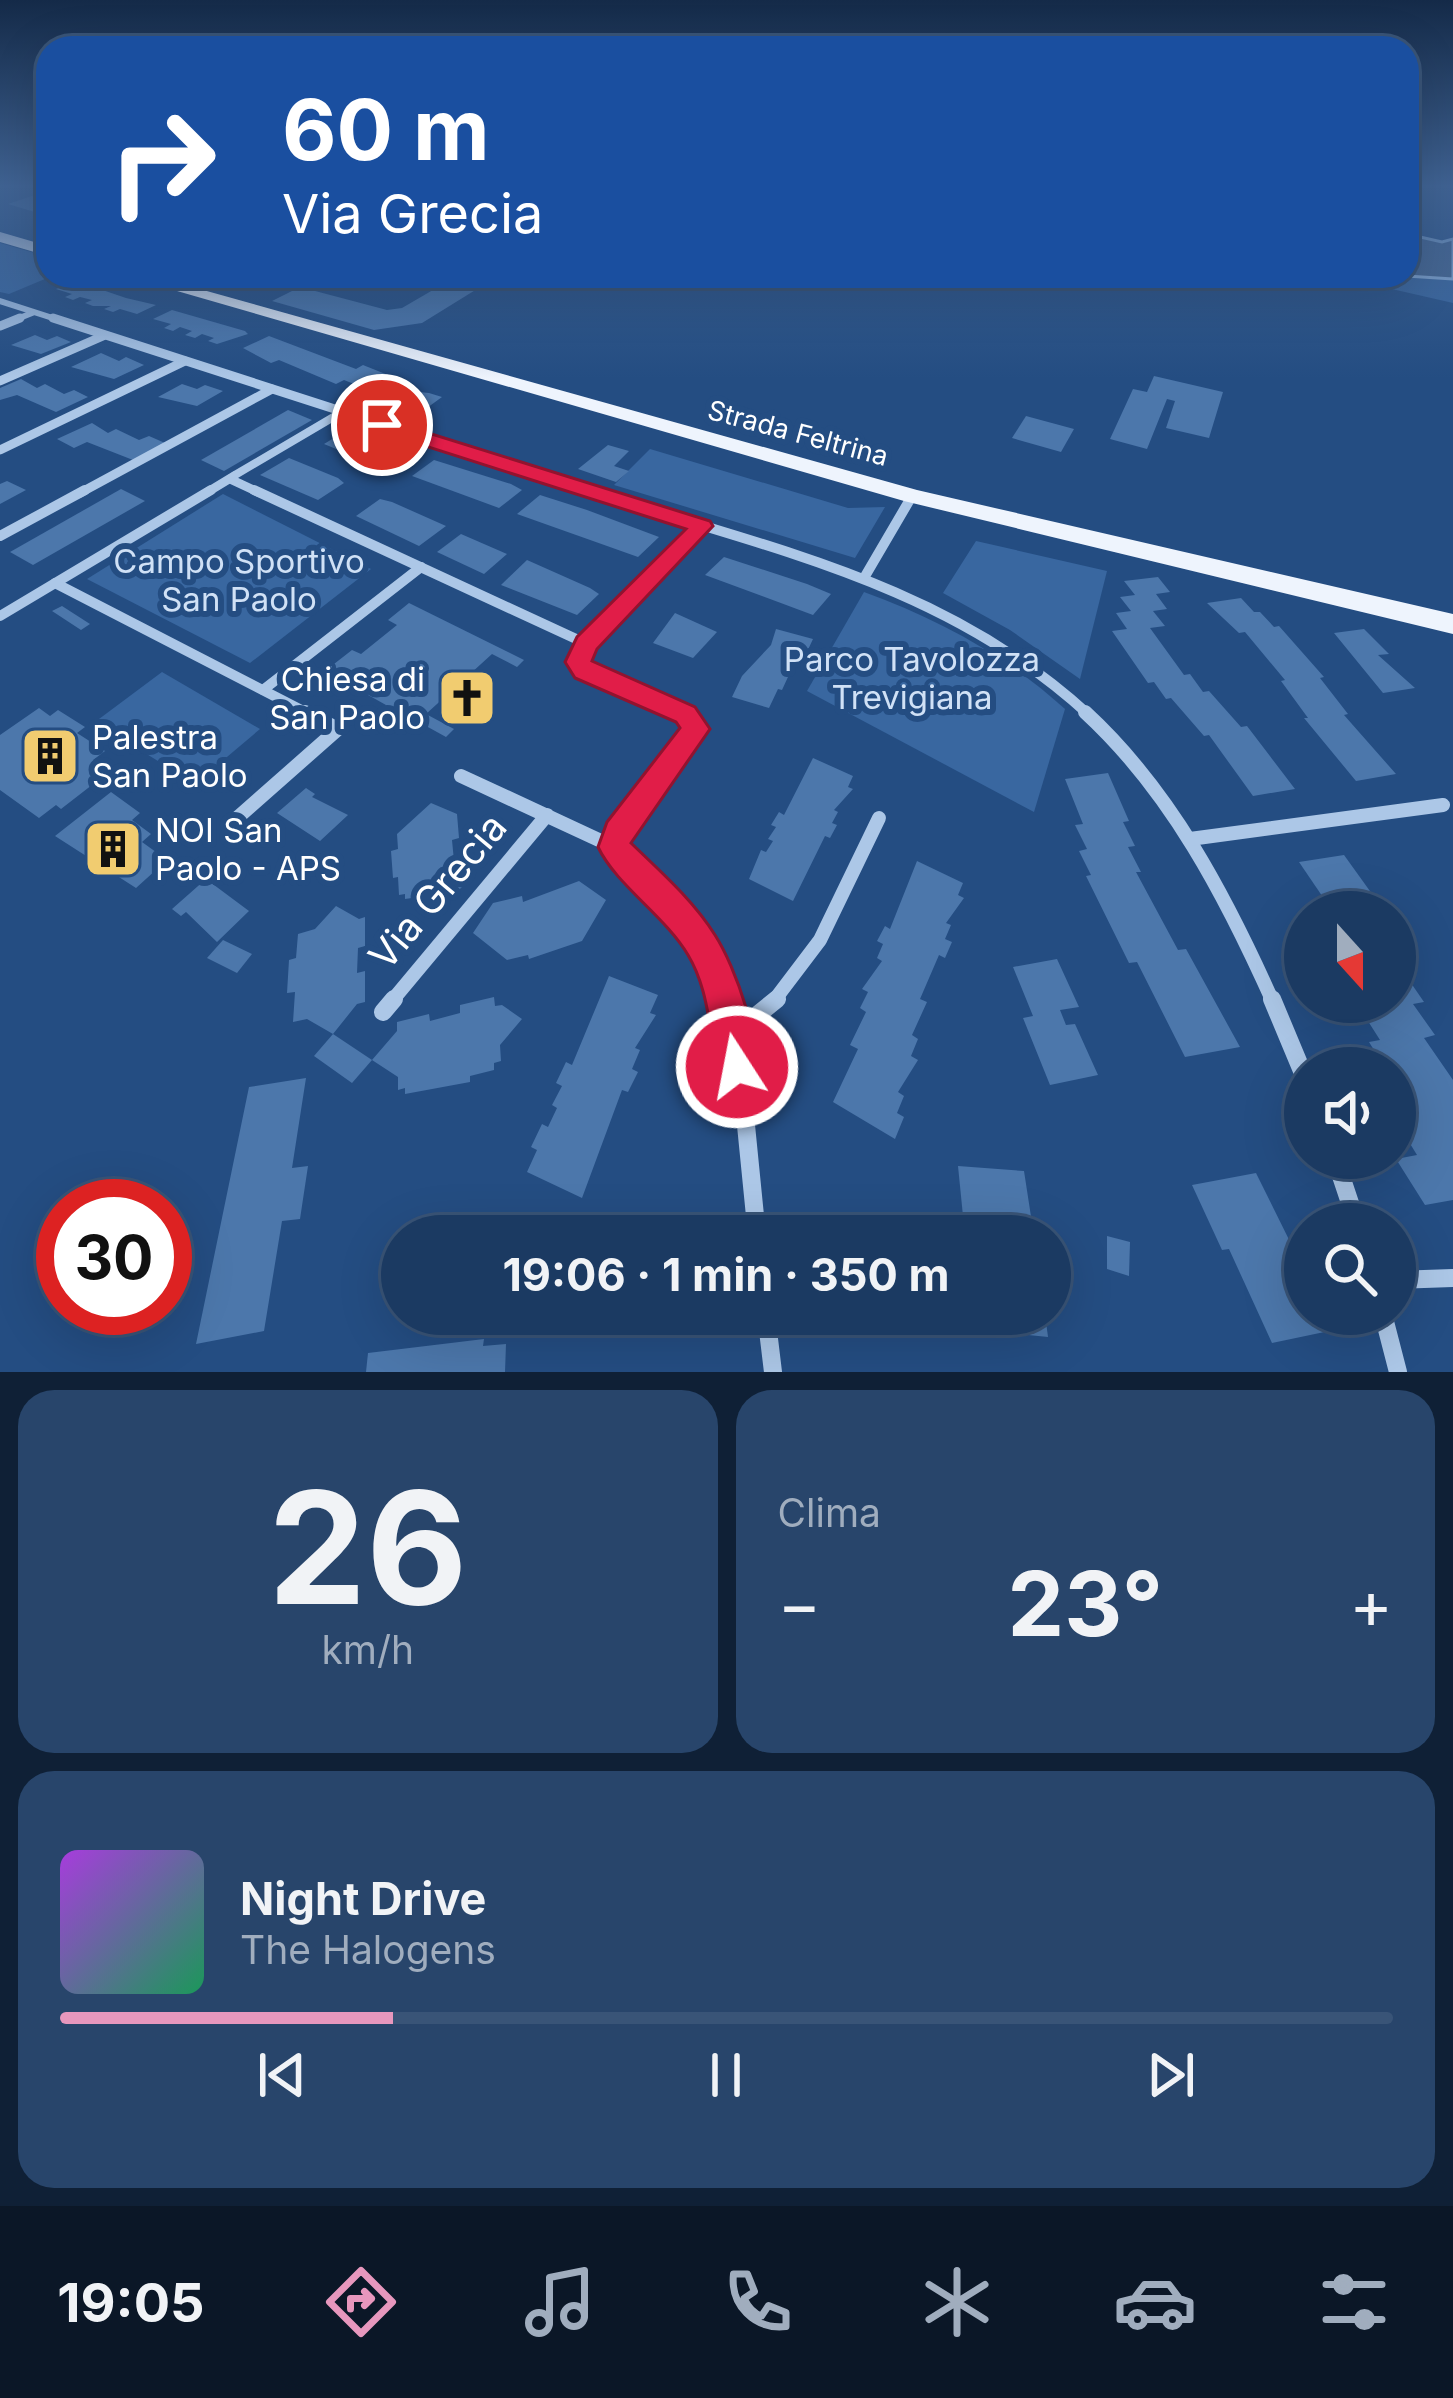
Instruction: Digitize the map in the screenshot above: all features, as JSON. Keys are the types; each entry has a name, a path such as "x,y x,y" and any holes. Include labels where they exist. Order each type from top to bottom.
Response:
{"main road":[{"name":"Strada Feltrina","path":"176,288 912,496 1453,624"}],"street":[{"path":"0,301 864,578 941,608 1049,675 1121,743 1190,839 1255,961 1292,1047"},
{"path":"0,326 34,312"},
{"path":"0,381 104,335"},
{"path":"0,451 185,361"},
{"path":"0,536 272,389"},
{"path":"0,616 341,412"},
{"path":"232,477 586,644"},
{"path":"864,578 912,496"},
{"path":"614,847 619,831 696,729 686,714 584,671 578,662 586,644 702,526"},
{"path":"263,690 421,567"},
{"path":"55,583 338,729 236,819"},
{"name":"Via Grecia","path":"461,776 614,847 671,904 704,949 732,1025 755,1215"},
{"path":"1190,839 1443,805"},
{"name":"Via Grecia","path":"383,1012 547,815"},
{"path":"732,1025 749,1023 767,1011 797,979 879,818"},
{"path":"1416,1279 1453,1278"},
{"path":"769,1335 773,1372"},
{"path":"1388,1335 1398,1372"}],"green space":[{"path":"0,251 36,254 36,283 9,294 0,292"},
{"path":"1419,278 1453,279 1453,303 1387,288 1419,288"},
{"path":"650,449 848,508 885,507 855,558 614,485"},
{"name":"Campo Sportivo San Paolo","path":"223,494 371,569 250,663 87,579"},
{"path":"976,541 1107,571 1080,679 1010,630 943,593"},
{"name":"Parco Tavolozza Trevigiana","path":"864,592 970,641 1020,672 1065,709 1034,812 807,691"},
{"path":"162,672 260,729 195,784 95,722"}],"shaded area":[{"path":"1419,251 1453,251 1453,279 1419,277"}],"building":[{"path":"97,288 156,305 137,314 113,312 104,309 111,306 93,306 85,303 92,300 80,297 73,300 65,297 72,294 56,289"},
{"path":"304,288 387,310 402,308 436,288 479,288 422,323 374,330 272,301"},
{"path":"172,310 248,334 217,344 208,341 214,338 185,335 192,331 180,327 173,331 164,328 171,324 153,319"},
{"path":"35,335 71,342 41,354 11,345"},
{"path":"269,336 356,369 363,365 393,377 369,390 344,380 336,384 279,360 271,363 243,348"},
{"path":"101,353 144,365 114,379 71,367"},
{"path":"1154,376 1223,392 1209,438 1166,428 1175,401 1167,399 1147,449 1110,439 1133,389 1147,392"},
{"path":"21,379 37,388 45,384 64,394 74,390 88,397 56,412 17,395 0,400 0,388"},
{"path":"182,384 223,391 197,406 158,397"},
{"path":"419,392 442,397 420,413 401,405"},
{"path":"288,410 312,420 224,471 201,460"},
{"path":"1026,416 1074,429 1061,452 1012,438"},
{"path":"92,423 108,433 116,429 139,440 149,436 165,443 133,460 87,442 74,448 57,439"},
{"path":"347,430 386,445 363,460 324,444"},
{"path":"608,445 629,451 614,466 629,471 616,482 578,469"},
{"path":"289,458 344,483 318,500 260,475"},
{"path":"434,460 522,490 499,508 412,476"},
{"path":"7,481 26,490 0,504 0,484"},
{"path":"121,489 145,501 33,565 10,552"},
{"path":"540,495 659,537 638,557 517,514"},
{"path":"380,499 446,526 419,546 356,516"},
{"path":"461,534 507,554 484,574 437,552"},
{"path":"724,557 831,594 813,615 705,575"},
{"path":"527,560 599,594 577,615 501,585"},
{"path":"1158,577 1170,592 1156,594 1167,609 1153,611 1165,626 1150,628 1184,675 1190,674 1203,692 1209,691 1241,727 1247,726 1295,789 1253,796 1209,735 1204,736 1154,682 1148,683 1112,631 1127,629 1116,613 1131,611 1120,597 1135,595 1124,581"},
{"path":"1241,598 1274,627 1279,626 1324,677 1320,678 1348,714 1344,715 1396,774 1356,781 1304,718 1308,718 1281,681 1285,680 1245,632 1239,633 1207,603"},
{"path":"409,603 524,660 517,667 492,654 426,714 454,729 446,737 408,716 396,726 375,714 386,705 325,671 352,650 361,654 397,625 388,620"},
{"path":"62,606 90,624 81,630 52,611"},
{"path":"675,613 717,632 693,658 653,643"},
{"path":"776,629 813,639 806,654 799,653 769,708 732,697 742,676 771,645"},
{"path":"1364,629 1389,654 1378,655 1415,688 1383,693 1334,633"},
{"name":"Palestra San Paolo","path":"39,708 50,716 58,710 85,727 77,733 105,751 93,760 110,771 61,809 56,805 39,818 0,790 0,735"},
{"path":"813,758 853,776 848,787 853,789 834,810 838,812 832,823 837,825 830,838 825,836 793,901 749,879 761,850 766,852 773,841 768,839 776,827 771,825 779,812 784,815"},
{"path":"1108,773 1129,821 1123,822 1135,846 1128,847 1141,872 1136,872 1178,950 1186,949 1240,1047 1185,1057 1137,962 1129,963 1086,876 1091,875 1079,851 1087,849 1075,825 1083,824 1065,779"},
{"path":"306,788 315,794 312,797 348,815 320,841 277,813"},
{"name":"NOI San Paolo - APS","path":"111,792 140,813 132,820 151,834 142,842 167,860 136,888 55,836"},
{"path":"431,803 457,814 454,861 461,859 464,885 436,912 399,895 391,851 398,849 397,834"},
{"path":"1344,855 1370,891 1319,891 1299,862"},
{"path":"917,861 963,883 958,895 964,898 946,923 951,925 945,939 952,942 945,958 939,955 920,999 927,1002 912,1035 918,1039 911,1056 918,1060 898,1092 904,1096 897,1113 904,1117 895,1139 833,1102 858,1049 850,1045 866,1012 860,1008 868,992 862,989 882,961 877,958 883,944 877,941 885,926 890,929"},
{"path":"206,879 249,911 217,942 186,912 181,916 172,909"},
{"path":"579,881 606,900 582,941 529,959 528,955 507,960 473,933 493,903 522,896 523,902"},
{"path":"336,906 359,919 365,917 365,946 358,948 357,973 365,971 365,1002 357,1004 333,1034 307,1019 293,1022 295,992 287,993 289,960 296,958 298,934 315,929"},
{"path":"223,940 252,954 237,973 207,958"},
{"path":"1057,959 1079,1007 1060,1010 1066,1025 1075,1024 1098,1075 1050,1085 1023,1018 1033,1016 1013,967"},
{"path":"609,976 658,995 650,1013 656,1015 635,1048 640,1050 632,1069 638,1072 628,1092 622,1090 582,1198 527,1172 537,1150 531,1147 542,1124 548,1127 557,1108 552,1105 562,1086 556,1083 566,1062 572,1065"},
{"path":"494,997 495,1006 502,1005 522,1019 500,1045 501,1061 494,1063 494,1070 470,1076 470,1082 405,1094 405,1088 398,1090 398,1077 372,1060 397,1031 397,1022 429,1014 430,1021 460,1013 460,1005"},
{"path":"1416,1008 1435,1035 1424,1038 1453,1080 1453,1200 1425,1205 1409,1179 1416,1179 1416,1047 1372,1047 1369,1042 1380,1040 1369,1023 1416,1023"},
{"path":"333,1034 372,1060 352,1083 314,1056"},
{"path":"306,1078 292,1168 308,1166 300,1219 282,1221 264,1331 196,1344 249,1087"},
{"path":"958,1166 1024,1171 1031,1215 963,1215"},
{"path":"1256,1173 1284,1230 1284,1335 1310,1335 1272,1343 1229,1249 1222,1250 1192,1185"},
{"path":"1107,1236 1130,1242 1129,1276 1107,1269"},
{"path":"484,1339 483,1346 506,1344 505,1372 366,1372 368,1353"}],"place":[{"name":"Chiesa di San Paolo","path":"467,698"},
{"name":"Palestra San Paolo","path":"50,756"},
{"name":"NOI San Paolo - APS","path":"113,849"}],"route":[{"path":"382,425 702,526 586,644 578,662 584,671 686,714 696,729 619,831 614,847 671,904 704,949 732,1025 737,1067"}]}
